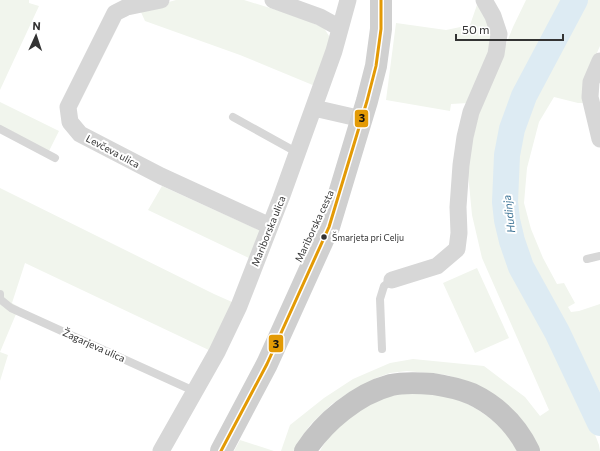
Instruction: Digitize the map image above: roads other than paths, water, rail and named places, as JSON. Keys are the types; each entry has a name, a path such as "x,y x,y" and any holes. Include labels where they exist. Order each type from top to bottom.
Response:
{"highway":[{"path":"310,446 344,409 369,394 391,385 418,382 445,386 471,394 495,408 509,421 523,438 529,451"}],"main road":[{"path":"359,128 376,66 381,29 381,0"},
{"name":"Mariborska cesta","path":"206,451 253,361 359,128"},
{"name":"Mariborska cesta","path":"221,451 267,364 329,227 359,128"}],"street":[{"name":"Levčeva ulica","path":"161,0 127,7 115,13 68,107 70,122 80,134 161,176 270,226"},
{"path":"273,0 320,17 340,28"},
{"name":"Mariborska ulica","path":"161,451 217,352 239,306 298,153 334,51 348,0"},
{"path":"392,280 437,266 457,248 459,233 458,207 461,165 465,137 471,112 496,54 499,34 493,16 484,0"},
{"path":"600,60 591,82 590,97 600,139"},
{"path":"314,108 359,128"}],"lane":[{"path":"233,117 298,153"},
{"path":"0,129 55,158"},
{"path":"587,259 600,256"},
{"path":"382,348 380,299 384,286 392,280"},
{"name":"Žagarjeva ulica","path":"0,294 0,299 11,308 194,391"}],"waterway":[{"name":"Hudinja","path":"575,0 524,96 512,129 507,155 505,202 507,220 512,241 521,267 557,332 600,423"}],"place":[{"name":"Šmarjeta pri Celju","path":"324,237"}]}
